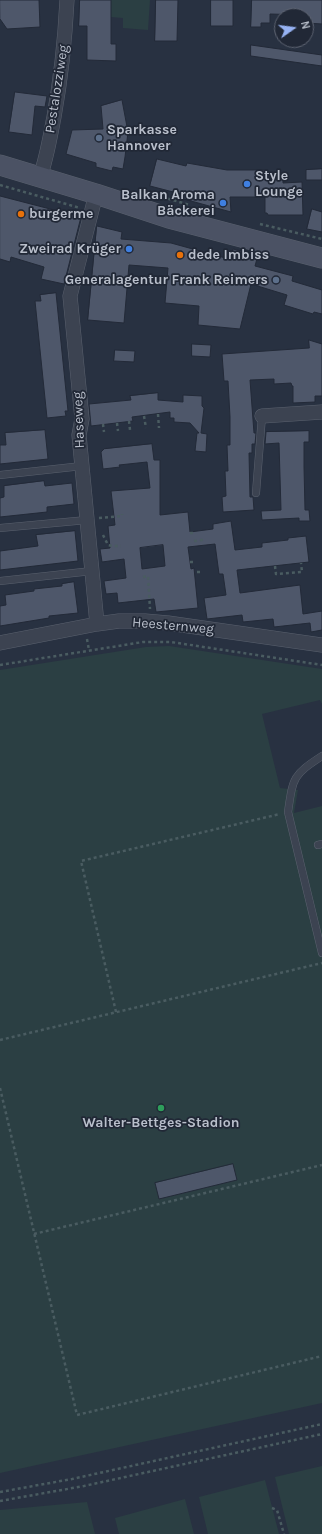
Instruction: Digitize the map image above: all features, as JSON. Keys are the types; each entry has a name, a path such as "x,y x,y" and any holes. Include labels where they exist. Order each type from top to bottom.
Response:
{"street":[{"name":"Pestalozziweg","path":"40,177 46,157 61,75 66,29 67,0"},
{"path":"0,165 169,218 322,258"},
{"name":"Haseweg","path":"96,194 70,296 82,419 79,435 98,624"},
{"path":"262,416 322,412"},
{"name":"Heesternweg","path":"0,643 98,624 119,621 152,621 322,645"}],"lane":[{"path":"256,493 262,416"},
{"path":"0,475 82,466"},
{"path":"0,528 87,520"},
{"path":"0,581 92,571"},
{"path":"322,756 302,769 295,778 291,790 288,812 322,953"}],"path":[{"path":"156,196 192,206"},
{"path":"260,224 322,239"},
{"path":"158,414 159,428"},
{"path":"144,416 146,428"},
{"path":"129,421 130,430"},
{"path":"117,423 118,431"},
{"path":"103,424 104,432"},
{"path":"115,516 122,516 122,514"},
{"path":"102,532 108,545 121,546"},
{"path":"194,541 202,540"},
{"path":"190,562 196,562"},
{"path":"275,566 276,574 302,572 301,563"},
{"path":"143,577 148,576 152,621"},
{"path":"87,637 89,650"},
{"path":"0,665 143,642 171,642 322,665"},
{"path":"116,1012 81,861 288,812"},
{"path":"0,1040 322,963"},
{"path":"0,1088 77,1415 322,1356"},
{"path":"34,1234 322,1165"},
{"path":"0,1492 72,1479 322,1424"},
{"path":"0,1502 84,1486 322,1434"},
{"path":"272,1508 278,1510 284,1534"}],"green space":[{"path":"111,0 150,0 148,30 123,28 123,18 111,17"},
{"name":"Walter-Bettges-Stadion","path":"169,646 322,669 322,704 320,700 262,714 280,788 298,790 294,813 322,806 322,1403 0,1473 0,670 146,647"},
{"path":"322,1466 322,1534 289,1534 275,1477"},
{"path":"265,1480 279,1534 208,1534 199,1497"},
{"path":"185,1499 194,1534 119,1534 115,1518"},
{"path":"87,1502 95,1534 0,1534 0,1510"}],"building":[{"path":"0,0 39,0 40,27 7,29 0,19"},
{"path":"80,0 111,0 111,44 116,44 116,61 87,60 87,26 79,26"},
{"path":"156,0 178,0 177,41 155,41"},
{"path":"211,0 233,0 233,26 211,26"},
{"path":"252,0 322,0 322,24 314,23 314,8 274,8 274,14 270,14 270,23 261,23 261,27 251,27"},
{"path":"251,45 322,55 322,66 251,56"},
{"path":"15,92 47,96 45,107 35,106 32,135 9,132"},
{"name":"Sparkasse Hannover","path":"122,100 128,132 123,169 113,167 112,171 96,167 96,163 66,154 72,130 103,129 101,106"},
{"path":"157,159 186,166 187,163 227,170 264,170 265,180 283,179 283,183 302,182 303,215 268,215 265,213 265,197 230,197 231,212 180,198 181,194 150,186"},
{"path":"322,169 322,180 306,180 306,170"},
{"path":"0,196 81,217 64,284 41,279 44,267 11,257 10,262 0,259"},
{"path":"312,209 322,212 322,232 307,229"},
{"path":"97,226 122,232 121,239 171,243 229,259 233,249 258,255 255,266 293,276 292,281 322,290 322,314 314,312 313,314 284,305 287,295 251,284 240,329 198,325 199,306 165,303 168,268 129,265 124,323 88,320"},
{"path":"56,293 68,411 65,411 66,416 47,418 35,301 41,301 40,295"},
{"path":"309,340 322,344 322,396 315,396 315,402 293,403 293,386 291,383 274,384 274,379 250,380 254,433 256,433 255,444 252,444 252,453 249,453 250,497 253,497 254,510 223,512 222,497 226,496 225,471 228,471 227,445 230,445 230,417 228,381 224,381 222,354 309,348"},
{"path":"192,344 211,345 210,357 192,356"},
{"path":"115,350 135,351 134,362 114,361"},
{"path":"158,393 158,400 183,402 183,395 202,396 202,406 204,408 201,433 207,434 206,452 195,451 197,433 199,433 190,423 174,422 174,418 170,418 170,412 132,417 133,421 91,426 89,404 131,400 130,396"},
{"path":"45,430 48,459 0,464 0,445 6,445 5,433"},
{"path":"309,431 309,442 304,442 304,467 305,510 309,510 310,521 299,521 299,518 262,520 261,511 281,510 279,443 265,444 266,432"},
{"path":"152,444 154,460 160,460 160,515 188,512 190,532 213,529 213,524 231,521 235,550 262,547 262,543 306,536 309,562 237,570 240,593 300,585 303,614 322,611 322,630 311,632 310,623 274,627 273,619 243,622 242,615 207,619 204,598 226,595 223,574 219,574 215,544 188,547 191,569 194,568 198,608 156,612 154,599 118,603 117,593 106,594 104,581 126,578 124,559 102,562 100,549 110,548 108,526 115,525 111,491 150,488 147,462 119,465 120,467 103,469 101,452 104,449","holes":["163,545 165,566 142,569 140,548"]},
{"path":"44,481 45,486 72,483 74,504 47,507 47,512 0,517 0,498 4,497 4,486"},
{"path":"75,531 78,561 0,570 0,551 38,546 36,535"},
{"path":"74,582 78,613 49,616 49,618 0,626 0,606 6,605 5,595 34,591 34,589 62,586 62,584"},
{"path":"233,1164 237,1180 159,1199 155,1183"}],"place":[{"name":"Sparkasse Hannover","path":"99,138"},
{"name":"Style Lounge","path":"247,184"},
{"name":"Balkan Aroma Bäckerei","path":"223,203"},
{"name":"burgerme","path":"21,214"},
{"name":"Zweirad Krüger","path":"129,249"},
{"name":"dede Imbiss","path":"180,255"},
{"name":"Generalagentur Frank Reimers","path":"276,280"},
{"name":"Walter-Bettges-Stadion","path":"161,1108"}]}
